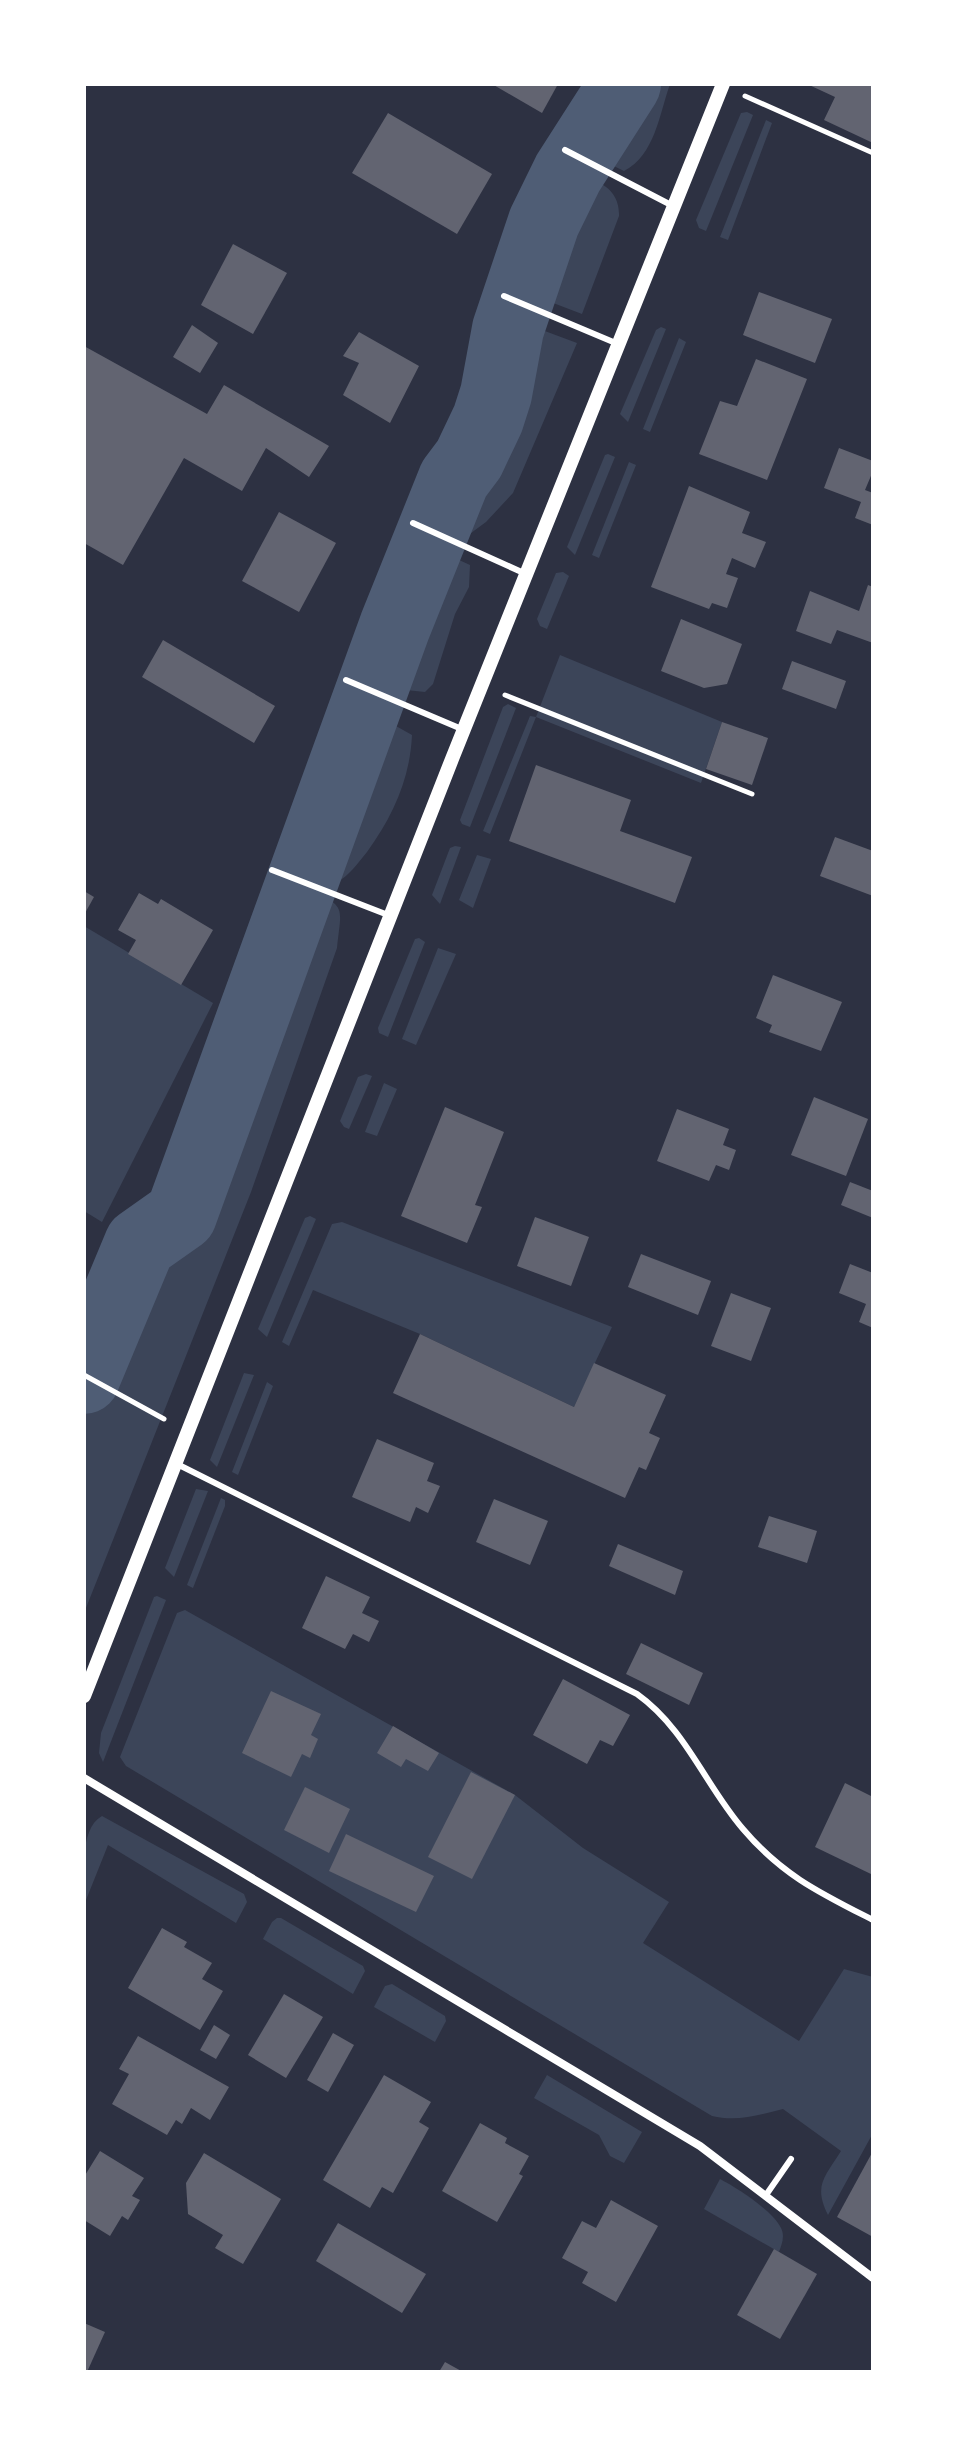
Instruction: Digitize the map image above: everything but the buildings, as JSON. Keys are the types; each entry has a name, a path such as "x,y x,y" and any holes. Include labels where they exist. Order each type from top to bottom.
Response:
{"street":[{"path":"84,1696 390,916 723,84"},
{"path":"84,1778 700,2146 873,2278"}],"lane":[{"path":"566,151 673,206"},
{"path":"507,298 618,344"},
{"path":"413,523 526,574"},
{"path":"346,680 464,730"},
{"path":"272,870 390,916"},
{"path":"175,1463 637,1694 673,1728 741,1827 772,1861 807,1887 873,1920"},
{"path":"766,2195 791,2159"}],"path":[{"path":"723,84 765,107 873,153"},
{"path":"481,687 752,794"},
{"path":"84,1375 188,1431"}],"shaded area":[{"path":"600,84 619,84 578,146 569,142"},
{"path":"632,84 670,84 649,145 643,155 624,171 587,153"},
{"path":"741,113 753,115 706,231 699,228 696,220"},
{"path":"766,120 772,123 728,240 720,237"},
{"path":"558,162 567,166 541,216 516,289 508,285 546,185"},
{"path":"575,172 599,182 612,192 619,216 582,314 527,293 548,227"},
{"path":"498,312 508,317 486,410 465,455 451,473 434,518 419,510 486,361 480,357"},
{"path":"518,321 577,343 513,493 486,522 467,536 444,526 460,484 477,462 502,406"},
{"path":"661,327 666,329 628,422 620,414 656,330"},
{"path":"679,338 686,342 650,432 643,429"},
{"path":"608,454 615,457 575,555 567,547"},
{"path":"629,462 636,465 599,558 592,555"},
{"path":"406,537 422,544 369,674 353,664"},
{"path":"433,548 470,565 469,587 455,614 433,684 425,692 406,690 383,678"},
{"path":"563,572 569,576 547,629 540,626 537,619 556,573"},
{"path":"560,655 722,722 701,783 536,717"},
{"path":"508,704 516,708 470,827 460,820 503,707"},
{"path":"371,712 412,735 408,767 392,811 376,838 353,869 336,883 311,874"},
{"path":"530,716 536,717 490,834 483,831"},
{"path":"461,847 440,904 432,895 450,848"},
{"path":"477,855 491,859 473,908 459,900"},
{"path":"307,890 330,900 339,910 337,948 251,1192 84,1613 84,1389 142,1248 184,1218"},
{"path":"84,926 213,1003 102,1222 84,1211"},
{"path":"415,939 425,942 388,1037 379,1033 378,1028"},
{"path":"438,948 456,954 416,1045 402,1039"},
{"path":"366,1074 372,1076 349,1129 340,1121 358,1077"},
{"path":"384,1083 397,1089 377,1136 365,1132"},
{"path":"310,1216 316,1219 267,1337 258,1329 305,1218"},
{"path":"342,1222 612,1327 574,1407 420,1334 313,1290 289,1346 282,1342 332,1224"},
{"path":"244,1373 254,1375 217,1467 210,1460"},
{"path":"267,1382 273,1386 238,1475 232,1472"},
{"path":"196,1489 208,1491 174,1577 165,1568"},
{"path":"221,1498 225,1500 225,1506 193,1588 187,1585"},
{"path":"157,1596 166,1600 103,1762 99,1753 101,1733"},
{"path":"185,1610 515,1795 583,1848 669,1902 643,1943 799,2041 844,1969 873,1977 873,2133 828,2215 821,2188 841,2151 783,2109 739,2118 712,2116 126,1766 120,1757 177,1613"},
{"path":"102,1816 244,1894 247,1902 236,1923 108,1845 84,1905 86,1844 94,1823"},
{"path":"277,1918 363,1966 365,1971 353,1994 263,1939"},
{"path":"392,1984 445,2016 446,2021 435,2042 374,2007 385,1986"},
{"path":"547,2075 642,2132 624,2163 610,2156 599,2135 534,2098"},
{"path":"720,2179 754,2200 776,2221 783,2234 779,2252 704,2209"}],"waterway":[{"path":"84,1378 140,1244 181,1215 395,626 454,479 469,459 488,419 508,329 544,222 568,173 625,84"}]}
